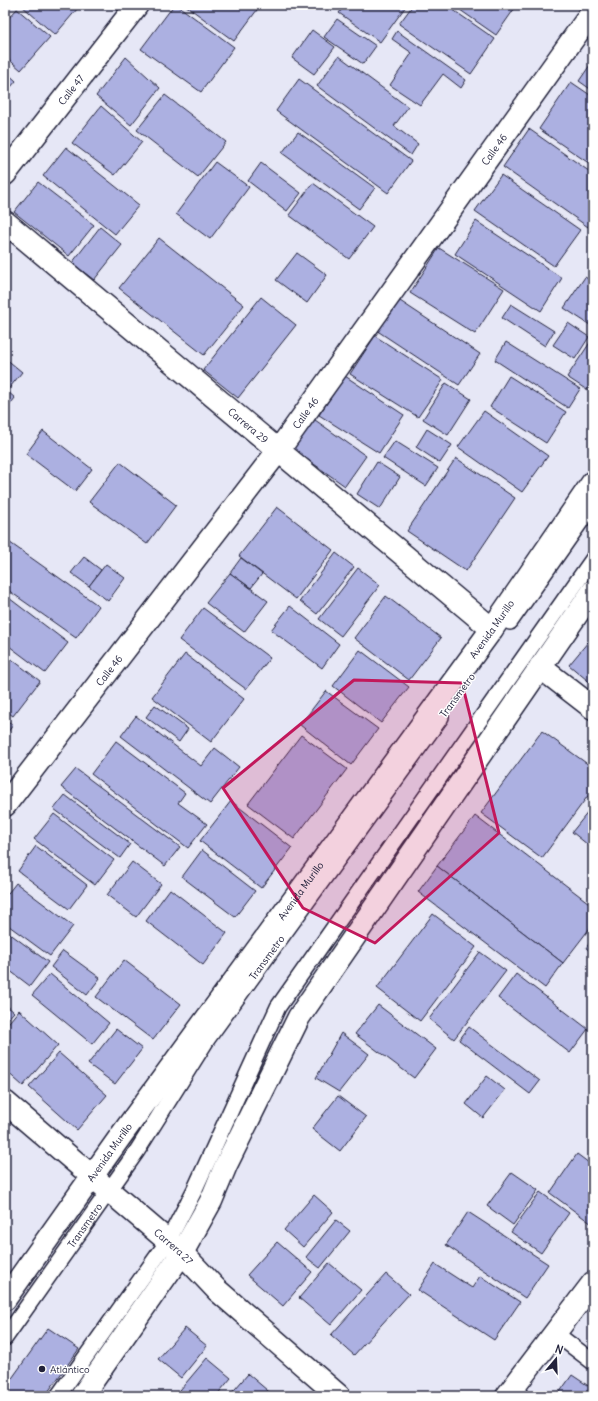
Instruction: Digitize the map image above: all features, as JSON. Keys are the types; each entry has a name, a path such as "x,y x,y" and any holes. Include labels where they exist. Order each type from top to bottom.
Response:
{"street":[{"name":"Calle 47","path":"5,174 137,5"},
{"name":"Calle 46","path":"5,805 278,451 593,11"},
{"name":"Carrera 29","path":"5,222 492,629"},
{"name":"Avenida Murillo","path":"5,1299 92,1176 492,629 593,482"},
{"path":"82,1396 175,1247 212,1201 226,1164 299,1017 593,591"},
{"path":"540,667 593,708"},
{"name":"Carrera 27","path":"7,1106 175,1247 217,1290 338,1396"},
{"path":"507,1396 593,1283"}],"lane":[{"name":"Transmetro","path":"5,1338 110,1191 208,1038 500,636 593,504"},
{"path":"58,1396 175,1247 194,1191 278,1007 593,559"},
{"path":"555,1333 593,1362"}],"highlighted area":[{"path":"354,680 462,683 499,833 375,943 303,908 223,788"}],"building":[{"path":"21,5 75,5 78,8 55,35"},
{"path":"174,5 177,5 234,47 201,92 141,49"},
{"path":"185,5 250,5 257,10 234,41"},
{"path":"345,5 406,6 380,42 339,13"},
{"path":"413,5 446,5 495,39 471,74 399,24"},
{"path":"453,5 517,5 496,35"},
{"path":"17,9 50,37 21,70 5,56 5,22"},
{"path":"337,19 376,46 363,64 324,37"},
{"path":"312,30 335,47 314,74 292,58"},
{"path":"397,31 466,80 461,88 443,74 420,105 390,85 412,53 392,39"},
{"path":"339,56 408,107 394,126 418,144 411,155 317,86"},
{"path":"126,57 160,88 131,125 96,96"},
{"path":"590,65 593,66 593,91 579,81"},
{"path":"5,71 16,81 5,94"},
{"path":"299,79 411,161 388,193 276,111"},
{"path":"571,82 593,97 593,166 539,129"},
{"path":"165,95 226,142 198,177 137,130"},
{"path":"101,106 142,142 115,175 72,143"},
{"path":"529,129 593,174 593,220 588,227 503,167"},
{"path":"298,132 375,188 359,209 282,153"},
{"path":"66,147 139,205 115,234 43,176"},
{"path":"215,162 249,187 210,239 176,214"},
{"path":"261,163 301,193 287,211 248,181"},
{"path":"501,175 580,230 554,266 475,211"},
{"path":"38,182 94,225 69,256 14,212"},
{"path":"313,183 373,227 349,259 289,215"},
{"path":"476,221 562,278 541,311 455,254"},
{"path":"100,227 122,245 94,280 72,263"},
{"path":"159,238 244,305 204,355 119,288"},
{"path":"439,248 504,289 475,334 410,293"},
{"path":"297,253 327,275 307,303 276,280"},
{"path":"585,277 593,282 593,327 564,308"},
{"path":"261,297 296,325 238,398 203,370"},
{"path":"397,299 480,354 459,385 376,330"},
{"path":"511,304 554,331 545,346 502,318"},
{"path":"568,323 589,337 575,359 553,345"},
{"path":"375,336 443,380 418,417 350,374"},
{"path":"591,341 593,342 593,381 587,390 567,377"},
{"path":"506,342 580,389 568,408 495,360"},
{"path":"5,358 22,372 7,391 15,398 5,411"},
{"path":"345,376 404,415 379,453 319,415"},
{"path":"509,376 566,412 546,443 490,407"},
{"path":"446,383 471,399 448,435 423,419"},
{"path":"484,411 548,456 522,492 458,447"},
{"path":"308,415 366,456 345,486 287,445"},
{"path":"427,429 452,445 440,463 416,447"},
{"path":"43,431 92,469 75,491 26,454"},
{"path":"395,441 438,468 426,486 383,458"},
{"path":"456,458 515,498 466,571 407,531"},
{"path":"120,462 176,505 147,544 89,502"},
{"path":"377,462 400,477 380,509 357,494"},
{"path":"277,507 333,550 296,599 239,556"},
{"path":"6,540 99,606 76,638 5,588"},
{"path":"336,553 354,567 317,614 300,601"},
{"path":"84,557 101,570 89,586 71,573"},
{"path":"241,558 262,574 251,588 230,573"},
{"path":"106,564 125,578 108,601 89,586"},
{"path":"358,568 380,585 341,636 319,619"},
{"path":"230,573 268,601 244,632 206,603"},
{"path":"5,595 68,643 45,673 5,643"},
{"path":"386,596 441,638 409,680 354,638"},
{"path":"290,606 339,644 322,668 271,630"},
{"path":"203,608 270,658 246,689 179,640"},
{"path":"593,636 593,685 569,665"},
{"path":"360,650 409,687 381,723 333,686"},
{"path":"5,654 40,681 13,716 5,710"},
{"path":"185,654 244,699 211,742 152,697"},
{"path":"326,691 378,729 351,765 300,725"},
{"path":"155,705 188,729 179,742 146,717"},
{"path":"136,716 201,766 215,748 239,767 210,804 121,736"},
{"path":"5,719 13,725 5,736"},
{"path":"542,731 593,768 593,789 542,858 481,813"},
{"path":"301,735 347,769 294,839 248,804"},
{"path":"116,741 185,793 178,803 207,824 188,848 91,774"},
{"path":"76,769 180,847 165,866 61,787"},
{"path":"65,795 130,844 120,858 54,809"},
{"path":"231,801 292,848 261,888 200,841"},
{"path":"593,806 593,849 572,832"},
{"path":"54,814 114,860 95,885 34,839"},
{"path":"475,816 593,906 593,924 563,963 437,866"},
{"path":"36,846 87,885 69,909 18,871"},
{"path":"202,850 255,891 235,917 182,877"},
{"path":"132,862 161,884 136,917 107,895"},
{"path":"437,866 563,963 545,988 418,892"},
{"path":"16,883 73,926 50,956 5,923 5,897"},
{"path":"170,889 227,933 203,965 146,921"},
{"path":"433,914 476,947 420,1021 377,988"},
{"path":"5,930 48,962 30,986 5,967"},
{"path":"593,938 593,953 586,948"},
{"path":"63,951 100,978 87,995 51,967"},
{"path":"480,952 506,971 454,1039 429,1019"},
{"path":"124,960 181,1004 153,1040 96,997"},
{"path":"50,974 109,1023 92,1044 32,995"},
{"path":"516,974 588,1029 570,1053 498,998"},
{"path":"5,1004 14,1012 5,1022"},
{"path":"378,1005 436,1049 414,1078 355,1034"},
{"path":"19,1010 58,1045 23,1086 5,1070 5,1027"},
{"path":"469,1027 540,1081 530,1094 459,1040"},
{"path":"116,1029 142,1049 115,1084 88,1064"},
{"path":"341,1033 369,1054 339,1092 316,1078"},
{"path":"59,1053 107,1095 77,1130 29,1087"},
{"path":"487,1076 505,1090 483,1118 466,1104"},
{"path":"338,1096 366,1117 340,1151 312,1129"},
{"path":"577,1154 593,1166 592,1224 550,1193"},
{"path":"512,1172 538,1190 513,1225 487,1206"},
{"path":"540,1192 569,1213 541,1253 511,1232"},
{"path":"314,1195 333,1212 303,1247 284,1230"},
{"path":"468,1212 548,1264 525,1298 446,1245"},
{"path":"336,1220 350,1231 320,1268 306,1257"},
{"path":"277,1242 312,1272 283,1306 247,1275"},
{"path":"329,1263 361,1290 331,1325 299,1298"},
{"path":"435,1264 472,1288 480,1276 520,1302 494,1340 418,1290"},
{"path":"386,1274 409,1294 354,1355 331,1335"},
{"name":"Atlántico","path":"48,1328 79,1349 45,1396 5,1396 5,1388"},
{"path":"185,1328 207,1346 181,1378 158,1359"},
{"path":"207,1358 231,1378 216,1396 175,1396"},
{"path":"248,1374 274,1396 229,1396"},
{"path":"572,1375 593,1389 593,1396 557,1396"}],"place":[{"name":"Atlántico","path":"42,1369"}]}
